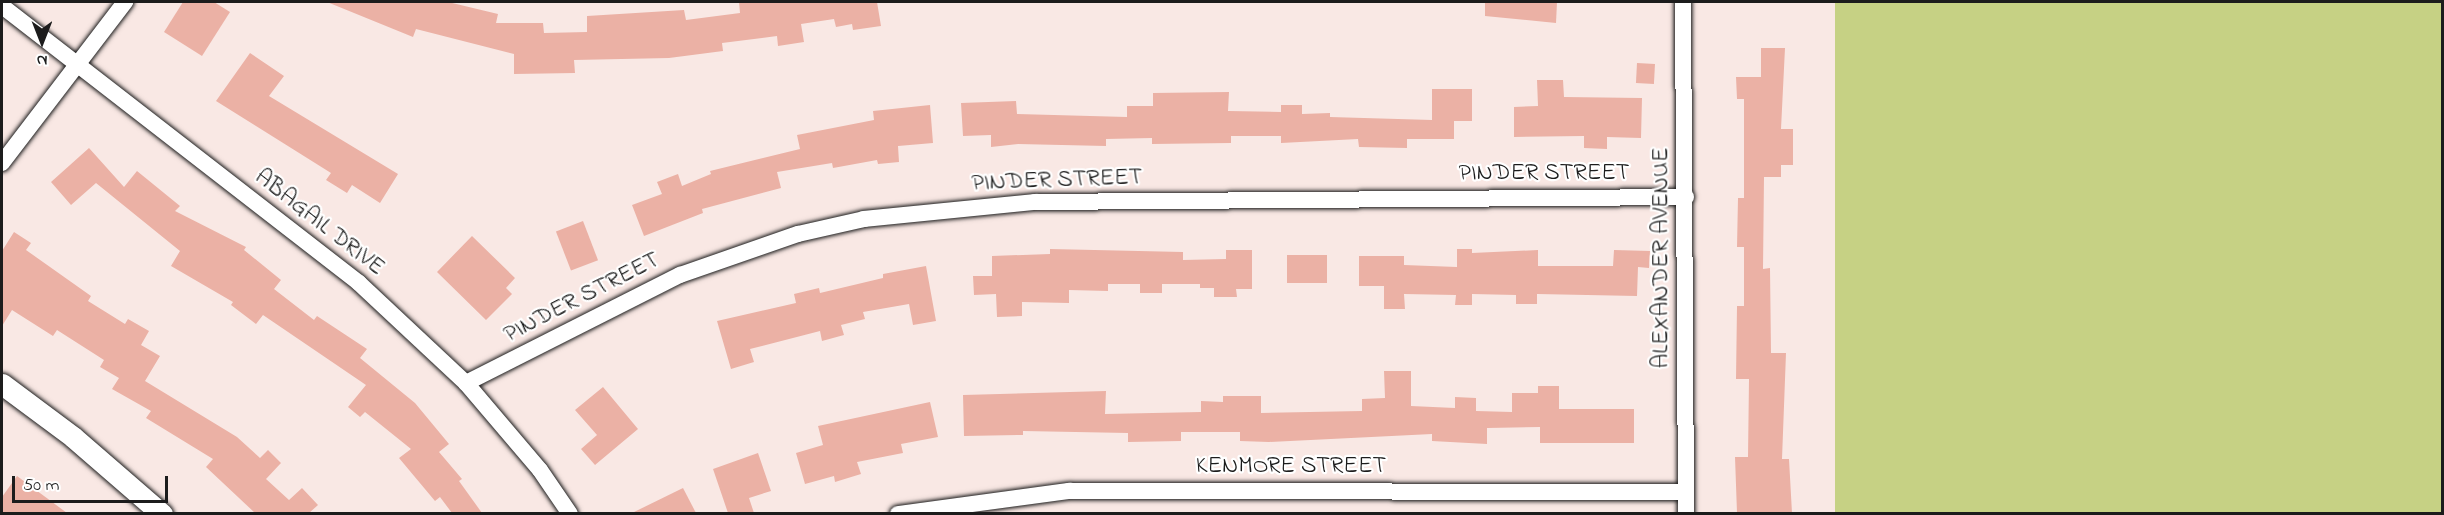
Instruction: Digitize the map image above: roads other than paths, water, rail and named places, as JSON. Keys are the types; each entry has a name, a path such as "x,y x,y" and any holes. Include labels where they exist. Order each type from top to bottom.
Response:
{"street":[{"path":"2,163 125,2"},
{"name":"ALEXANDER AVENUE","path":"1683,2 1686,197 1686,513"},
{"name":"ABAGAIL DRIVE","path":"2,6 359,283 466,383 540,471 570,513"},
{"name":"PINDER STREET","path":"466,383 680,275 798,234 864,219 1035,202 1686,197"},
{"path":"2,384 162,513"},
{"name":"KENMORE STREET","path":"898,513 1069,491 1686,492"}]}
